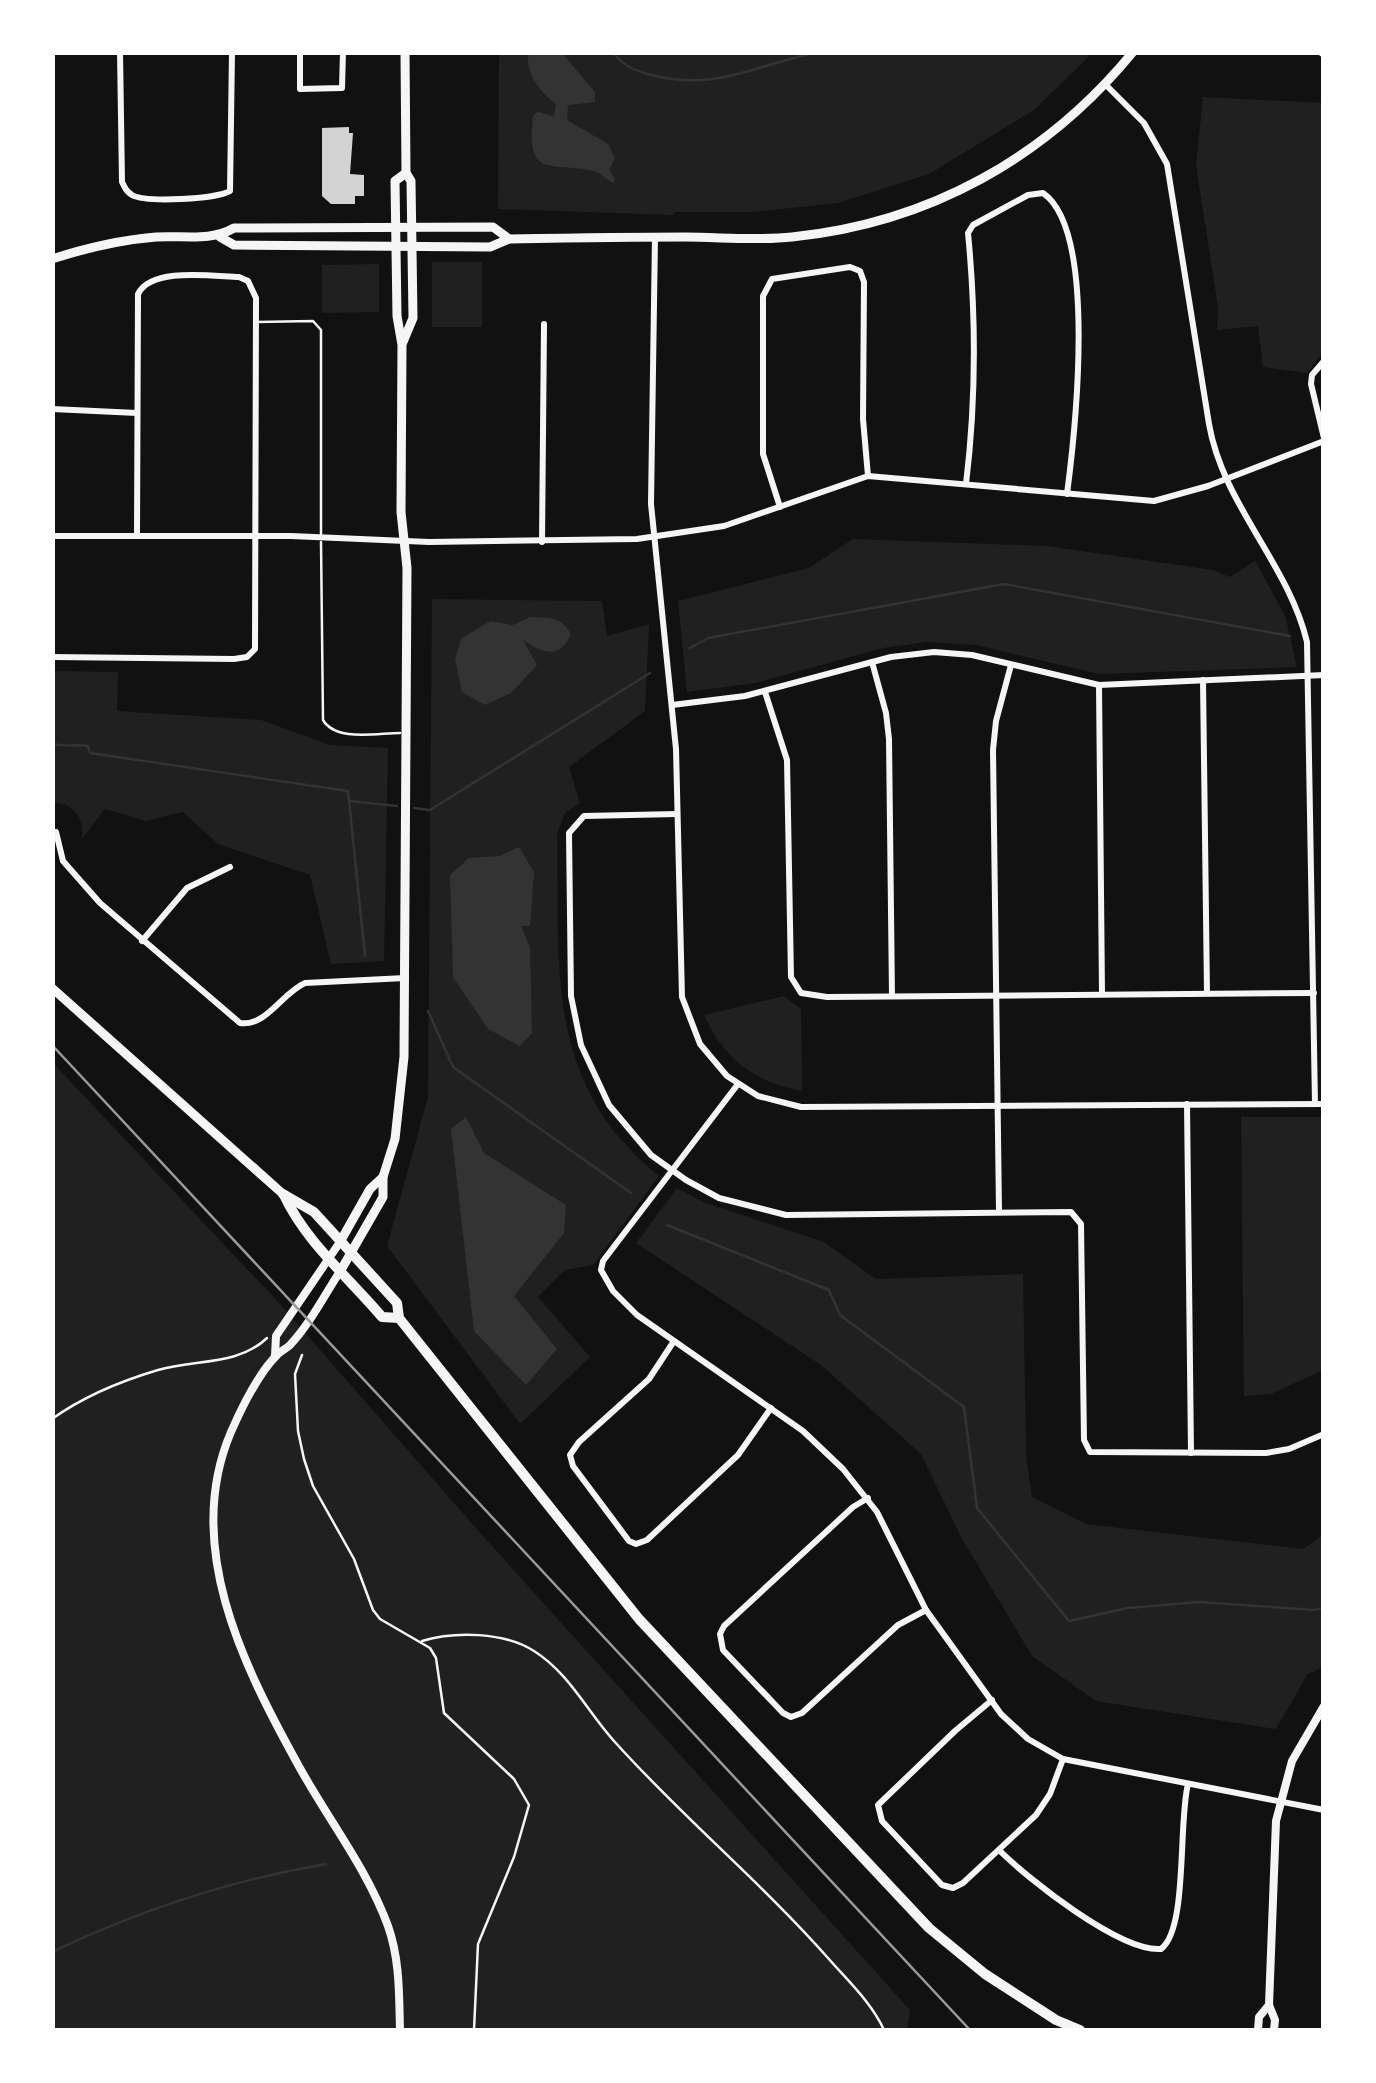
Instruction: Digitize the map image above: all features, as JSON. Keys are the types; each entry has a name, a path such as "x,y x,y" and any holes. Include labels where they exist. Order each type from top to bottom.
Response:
{"main road":[{"path":"402,345 413,318 405,52"},
{"path":"220,236 234,246 490,246 508,239 790,238 874,221 930,203 1004,169 1068,122 1133,52"},
{"path":"341,1270 382,1198 383,1176 395,1139 404,1056 406,733 402,345 395,181 406,173"},
{"path":"52,258 88,247 156,237 220,236 234,228 492,227 508,239"},
{"path":"52,988 283,1194 314,1212 397,1303 399,1318 639,1618 929,1928 985,1974 1056,2020 1080,2030"},
{"path":"340,1242 370,1189 383,1176"},
{"path":"283,1194 290,1209 382,1316 399,1318"}],"street":[{"path":"120,52 122,182 126,190 141,198 218,197 230,191 232,52"},
{"path":"300,52 300,89 342,88 343,52"},
{"path":"655,237 651,486 654,536 672,705 683,1004 704,1051 738,1084 770,1100 801,1107 1319,1104 1310,676 1302,621 1225,479 1212,443 1167,164 1144,122 1106,85"},
{"path":"966,484 973,297 968,234 974,225 1028,195 1043,193 1064,222 1078,291 1078,378 1067,494"},
{"path":"780,507 766,466 762,439 762,296 772,279 850,267 860,271 864,282 862,419 868,476"},
{"path":"52,657 247,657 256,644 256,322 254,290 239,276 161,276 142,286 138,294 138,536"},
{"path":"542,542 544,324"},
{"path":"52,536 542,542 654,536 710,530 868,476 1154,501 1225,479 1324,440 1311,384 1312,376 1324,361"},
{"path":"52,410 137,412"},
{"path":"672,705 764,692 872,662 934,652 972,655 1099,685 1324,675"},
{"path":"872,662 888,726 892,996"},
{"path":"999,1211 994,736 1011,664"},
{"path":"1202,680 1206,993"},
{"path":"1099,685 1102,993"},
{"path":"764,692 787,760 792,984 806,996 1314,992"},
{"path":"677,814 584,816 572,825 569,833 571,996 581,1045 596,1084 622,1125 651,1155 719,1198 786,1215 1066,1210 1081,1224 1086,1447 1096,1454 1278,1452 1324,1434"},
{"path":"56,832 63,860 109,912 240,1023 258,1022 293,988 305,984 405,978"},
{"path":"142,940 186,888 230,867"},
{"path":"738,1084 603,1261 604,1280 622,1301 828,1453 868,1498 926,1610 1023,1736 1063,1759 1324,1810"},
{"path":"1188,1104 1191,1454"},
{"path":"276,1356 276,1336 340,1242"},
{"path":"341,1270 290,1345 276,1356 247,1399 230,1434 214,1506 218,1582 246,1660 296,1762 371,1883 390,1930 399,1970 400,2030"},
{"path":"674,1341 649,1378 587,1434 570,1455 571,1463 629,1541 636,1544 647,1540 728,1465 770,1408"},
{"path":"868,1498 724,1626 720,1634 723,1650 783,1714 791,1717 802,1713 898,1625 926,1610"},
{"path":"992,1700 878,1805 877,1812 942,1885 953,1888 963,1883 1044,1804 1063,1759"},
{"path":"1274,2030 1275,2020 1268,2005 1276,1821 1297,1749 1324,1706"},
{"path":"999,1850 1021,1872 1078,1912 1134,1943 1161,1949 1170,1939 1176,1920 1181,1821 1188,1784"},
{"path":"1258,2030 1268,2005"}],"lane":[{"path":"256,322 313,322 322,330 322,720 327,728 340,733 406,733"}],"path":[{"path":"52,1418 88,1396 158,1370 225,1359 247,1351 259,1346 271,1333"},
{"path":"302,1354 294,1374 298,1430 313,1486 354,1559 373,1610 391,1626 421,1641 436,1658 444,1713 514,1779 528,1806 514,1857 478,1944 474,2030"},
{"path":"421,1641 439,1636 507,1640 546,1660 690,1822 800,1926 863,1998 884,2030"}],"shaded area":[{"path":"499,53 1092,53 1034,110 929,174 838,203 673,215 498,209"},
{"path":"528,53 562,53 595,92 595,102 568,105 567,120 608,144 615,158 609,170 614,183 594,171 553,166 537,159 533,150 533,115 538,112 554,116 556,104 535,82"},
{"path":"1203,97 1323,103 1323,352 1307,373 1263,367 1258,326 1217,330 1218,307 1196,165"},
{"path":"432,262 482,262 482,327 432,327"},
{"path":"379,264 379,312 322,313 322,265"},
{"path":"853,539 1047,546 1213,570 1230,577 1255,561 1285,615 1297,667 1099,674 976,645 927,642 883,648 756,683 687,692 678,601 809,568"},
{"path":"432,599 602,601 607,636 649,624 645,711 569,767 580,803 565,813 557,834 558,930 566,1020 577,1062 595,1102 621,1140 659,1176 593,1265 565,1270 538,1297 590,1357 520,1424 387,1246 428,1097"},
{"path":"530,617 554,619 563,624 571,634 567,642 550,652 523,640 537,665 511,693 485,705 462,692 455,659 461,639 490,621 513,625"},
{"path":"53,671 118,672 117,711 261,720 330,745 388,748 384,961 331,964 310,875 218,844 183,812 146,821 105,809 82,839 76,813 53,803"},
{"path":"519,847 534,872 530,926 521,926 530,947 532,1033 520,1046 488,1029 453,977 450,875 469,858 500,856"},
{"path":"784,996 801,1009 802,1091 769,1082 742,1066 721,1044 704,1015"},
{"path":"52,1062 279,1303 910,2010 907,2030 53,2030"},
{"path":"466,1117 484,1153 566,1205 564,1233 514,1296 557,1349 526,1385 474,1331 451,1129"},
{"path":"1241,1117 1323,1117 1323,1370 1271,1394 1244,1396"},
{"path":"677,1188 703,1202 824,1242 876,1279 1023,1274 1026,1455 1032,1497 1086,1524 1303,1549 1323,1535 1323,1667 1307,1675 1276,1729 1096,1701 1032,1656 961,1537 921,1454 821,1365 636,1243"}],"building":[{"path":"349,127 349,133 353,133 350,174 364,175 364,196 355,196 355,204 331,204 322,196 322,128"}],"waterway":[{"path":"613,52 640,72 696,80 736,74 819,52"},
{"path":"867,52 881,52"},
{"path":"690,648 708,638 1004,584 1290,636"},
{"path":"414,808 430,810 650,673"},
{"path":"52,744 85,745 90,753 348,791 365,956"},
{"path":"350,801 397,806"},
{"path":"428,1011 453,1067 631,1193"},
{"path":"667,1225 829,1290 840,1315 964,1407 977,1508 1069,1621 1128,1608 1199,1602 1324,1608"},
{"path":"52,1952 186,1899 326,1864"}],"railway":[{"path":"52,1045 970,2030"}]}
